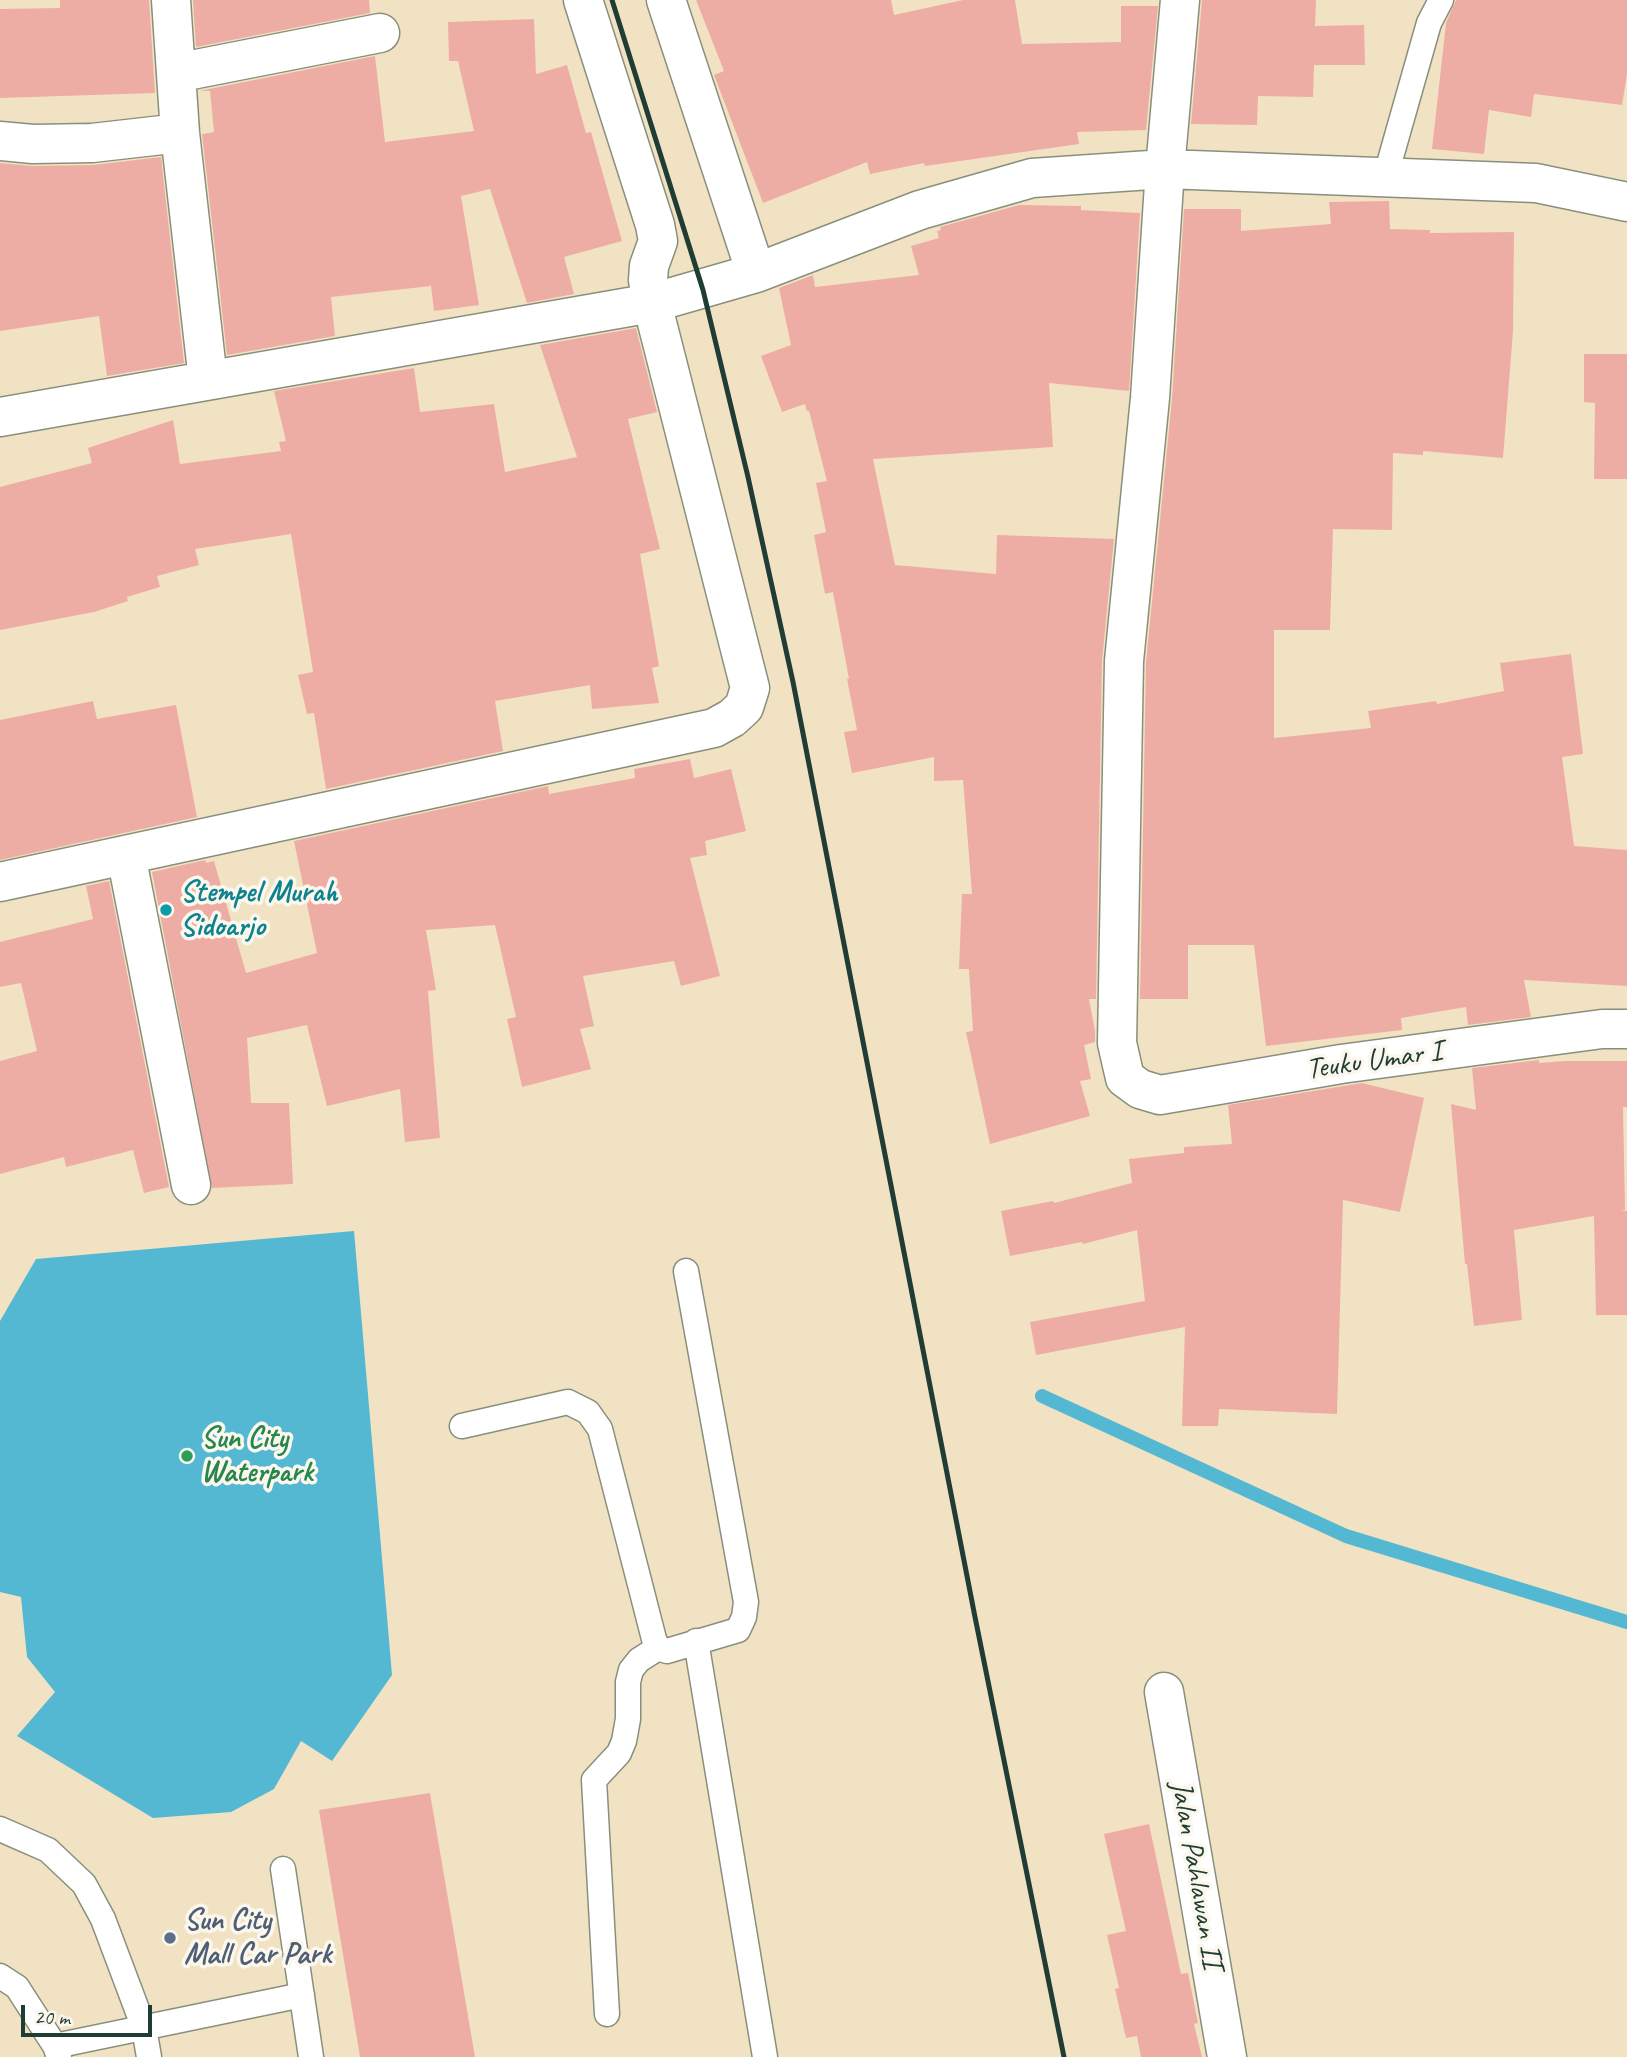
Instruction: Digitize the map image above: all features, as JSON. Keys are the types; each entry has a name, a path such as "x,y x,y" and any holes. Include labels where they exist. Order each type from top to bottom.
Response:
{"street":[{"path":"171,0 180,133 208,380"},
{"path":"0,882 714,729 744,707 750,688 652,303 648,280 649,266 658,241 655,225 583,0"},
{"path":"666,0 757,273"},
{"path":"1165,169 1180,0"},
{"path":"176,73 380,33"},
{"path":"0,141 92,144 180,133"},
{"path":"0,417 652,303 757,273 920,210 1032,178 1165,169 1536,183 1627,202"},
{"name":"Teuku Umar I","path":"1165,169 1150,398 1124,661 1117,1043 1125,1078 1140,1089 1160,1095 1341,1064 1602,1029 1627,1029"},
{"path":"126,855 191,1185"},
{"name":"Jalan Pahlawan II","path":"1164,1692 1227,2057"}],"lane":[{"path":"1385,178 1429,23 1441,0"},
{"path":"658,1648 667,1651 738,1630 744,1617 746,1602 686,1271"},
{"path":"461,1426 568,1402 588,1412 600,1429 658,1648"},
{"path":"696,1642 765,2057"},
{"path":"607,2014 594,1780 619,1753 624,1741 631,1670 639,1660 658,1648"},
{"path":"0,1829 48,1850 84,1884 103,1919 144,2028 149,2057"},
{"path":"283,1869 311,2057"},
{"path":"0,1976 17,1987 57,2052 144,2028 302,1995"}],"water":[{"name":"Sun City Waterpark","path":"354,1231 392,1675 332,1761 301,1741 274,1789 231,1812 153,1818 17,1736 55,1692 27,1657 21,1597 0,1592 0,1321 36,1259"}],"building":[{"path":"60,0 149,0 155,93 0,98 0,9 60,8"},
{"path":"193,0 369,0 370,13 196,47"},
{"path":"696,0 891,0 894,15 963,0 1015,0 1022,44 1121,42 1121,6 1158,6 1146,130 1077,132 1079,144 925,166 924,163 870,174 867,162 763,203 714,75 724,71"},
{"path":"1202,0 1316,0 1315,26 1364,25 1365,65 1314,65 1313,97 1258,96 1257,125 1191,124"},
{"path":"1456,0 1627,0 1627,74 1622,105 1534,94 1531,117 1489,110 1484,154 1432,149 1446,23"},
{"path":"534,19 536,74 567,65 586,133 591,132 622,241 564,257 574,294 527,303 490,189 461,196 479,305 434,311 431,286 331,297 335,336 227,355 202,134 214,132 210,91 199,91 375,56 385,142 474,131 458,61 449,61 448,22"},
{"path":"161,157 184,363 107,376 99,316 0,331 0,163 33,166 93,165"},
{"path":"1389,201 1390,229 1430,230 1430,233 1514,232 1513,331 1503,458 1423,451 1423,455 1393,453 1392,530 1333,529 1330,630 1274,630 1274,738 1371,728 1368,711 1436,701 1437,704 1504,691 1500,663 1571,654 1583,754 1562,757 1574,846 1627,850 1627,986 1524,980 1531,1017 1468,1025 1466,1007 1401,1018 1402,1030 1266,1046 1254,945 1188,945 1188,999 1140,999 1146,662 1172,399 1184,209 1241,209 1241,231 1331,224 1329,202"},
{"path":"1019,205 1081,206 1081,210 1140,213 1129,391 1049,383 1053,447 873,459 895,565 996,574 997,535 1114,539 1102,661 1096,999 1089,999 1095,1042 1084,1045 1091,1079 1080,1081 1090,1116 990,1144 966,1032 973,1031 969,969 959,969 962,894 972,894 963,780 934,781 934,757 852,773 844,732 857,730 849,679 833,592 825,594 814,535 826,532 816,483 827,481 809,411 805,404 782,412 761,356 791,345 779,288 813,275 815,287 919,275 911,246 939,238 937,231 941,230 940,227"},
{"path":"636,328 657,412 628,419 660,549 640,554 659,666 652,668 659,703 592,709 590,685 495,701 503,751 326,789 314,713 307,714 298,675 313,672 291,534 195,549 199,565 157,576 160,587 127,597 128,601 94,612 0,630 0,487 92,463 88,448 173,420 180,464 281,451 279,442 286,441 274,391 414,368 420,412 494,404 505,472 577,457 540,345"},
{"path":"1584,354 1627,354 1627,479 1594,479 1595,403 1584,402"},
{"path":"93,701 97,719 176,705 197,817 0,860 0,720"},
{"path":"690,759 694,778 731,769 746,831 705,841 707,855 690,858 720,976 681,986 674,961 583,976 594,1026 580,1029 591,1069 522,1087 507,1019 516,1017 495,925 426,930 436,990 428,991 440,1138 405,1142 400,1089 327,1106 307,1025 247,1038 251,1103 289,1103 293,1184 212,1188 152,872 205,860 206,863 214,861 246,973 317,953 294,841 548,786 549,794 635,778 634,769"},
{"path":"109,881 169,1187 144,1193 133,1150 66,1167 64,1157 0,1174 0,1061 37,1051 21,983 0,987 0,942 93,919 86,886"},
{"path":"1539,1060 1539,1063 1627,1061 1627,1107 1623,1107 1625,1210 1621,1211 1627,1211 1627,1315 1596,1315 1594,1216 1514,1230 1522,1320 1474,1326 1465,1264 1451,1104 1476,1110 1472,1068"},
{"path":"1362,1083 1424,1098 1400,1212 1343,1200 1337,1414 1219,1409 1218,1426 1182,1426 1185,1327 1036,1355 1030,1322 1145,1301 1137,1230 1083,1244 1082,1242 1010,1256 1001,1211 1053,1201 1054,1203 1132,1183 1129,1159 1184,1153 1184,1147 1232,1144 1228,1105"},
{"path":"430,1793 475,2057 360,2057 319,1810"},
{"path":"1149,1824 1181,1974 1188,1973 1198,2023 1194,2024 1202,2057 1141,2057 1137,2036 1126,2038 1115,1989 1119,1988 1107,1935 1126,1931 1104,1834"}],"waterway":[{"path":"1042,1396 1346,1536 1627,1622"}],"railway":[{"path":"612,0 703,290 748,477 793,682 975,1617 1064,2057"}],"place":[{"name":"Stempel Murah Sidoarjo","path":"166,910"},
{"name":"Sun City Waterpark","path":"187,1456"},
{"name":"Sun City Mall Car Park","path":"170,1938"}]}
